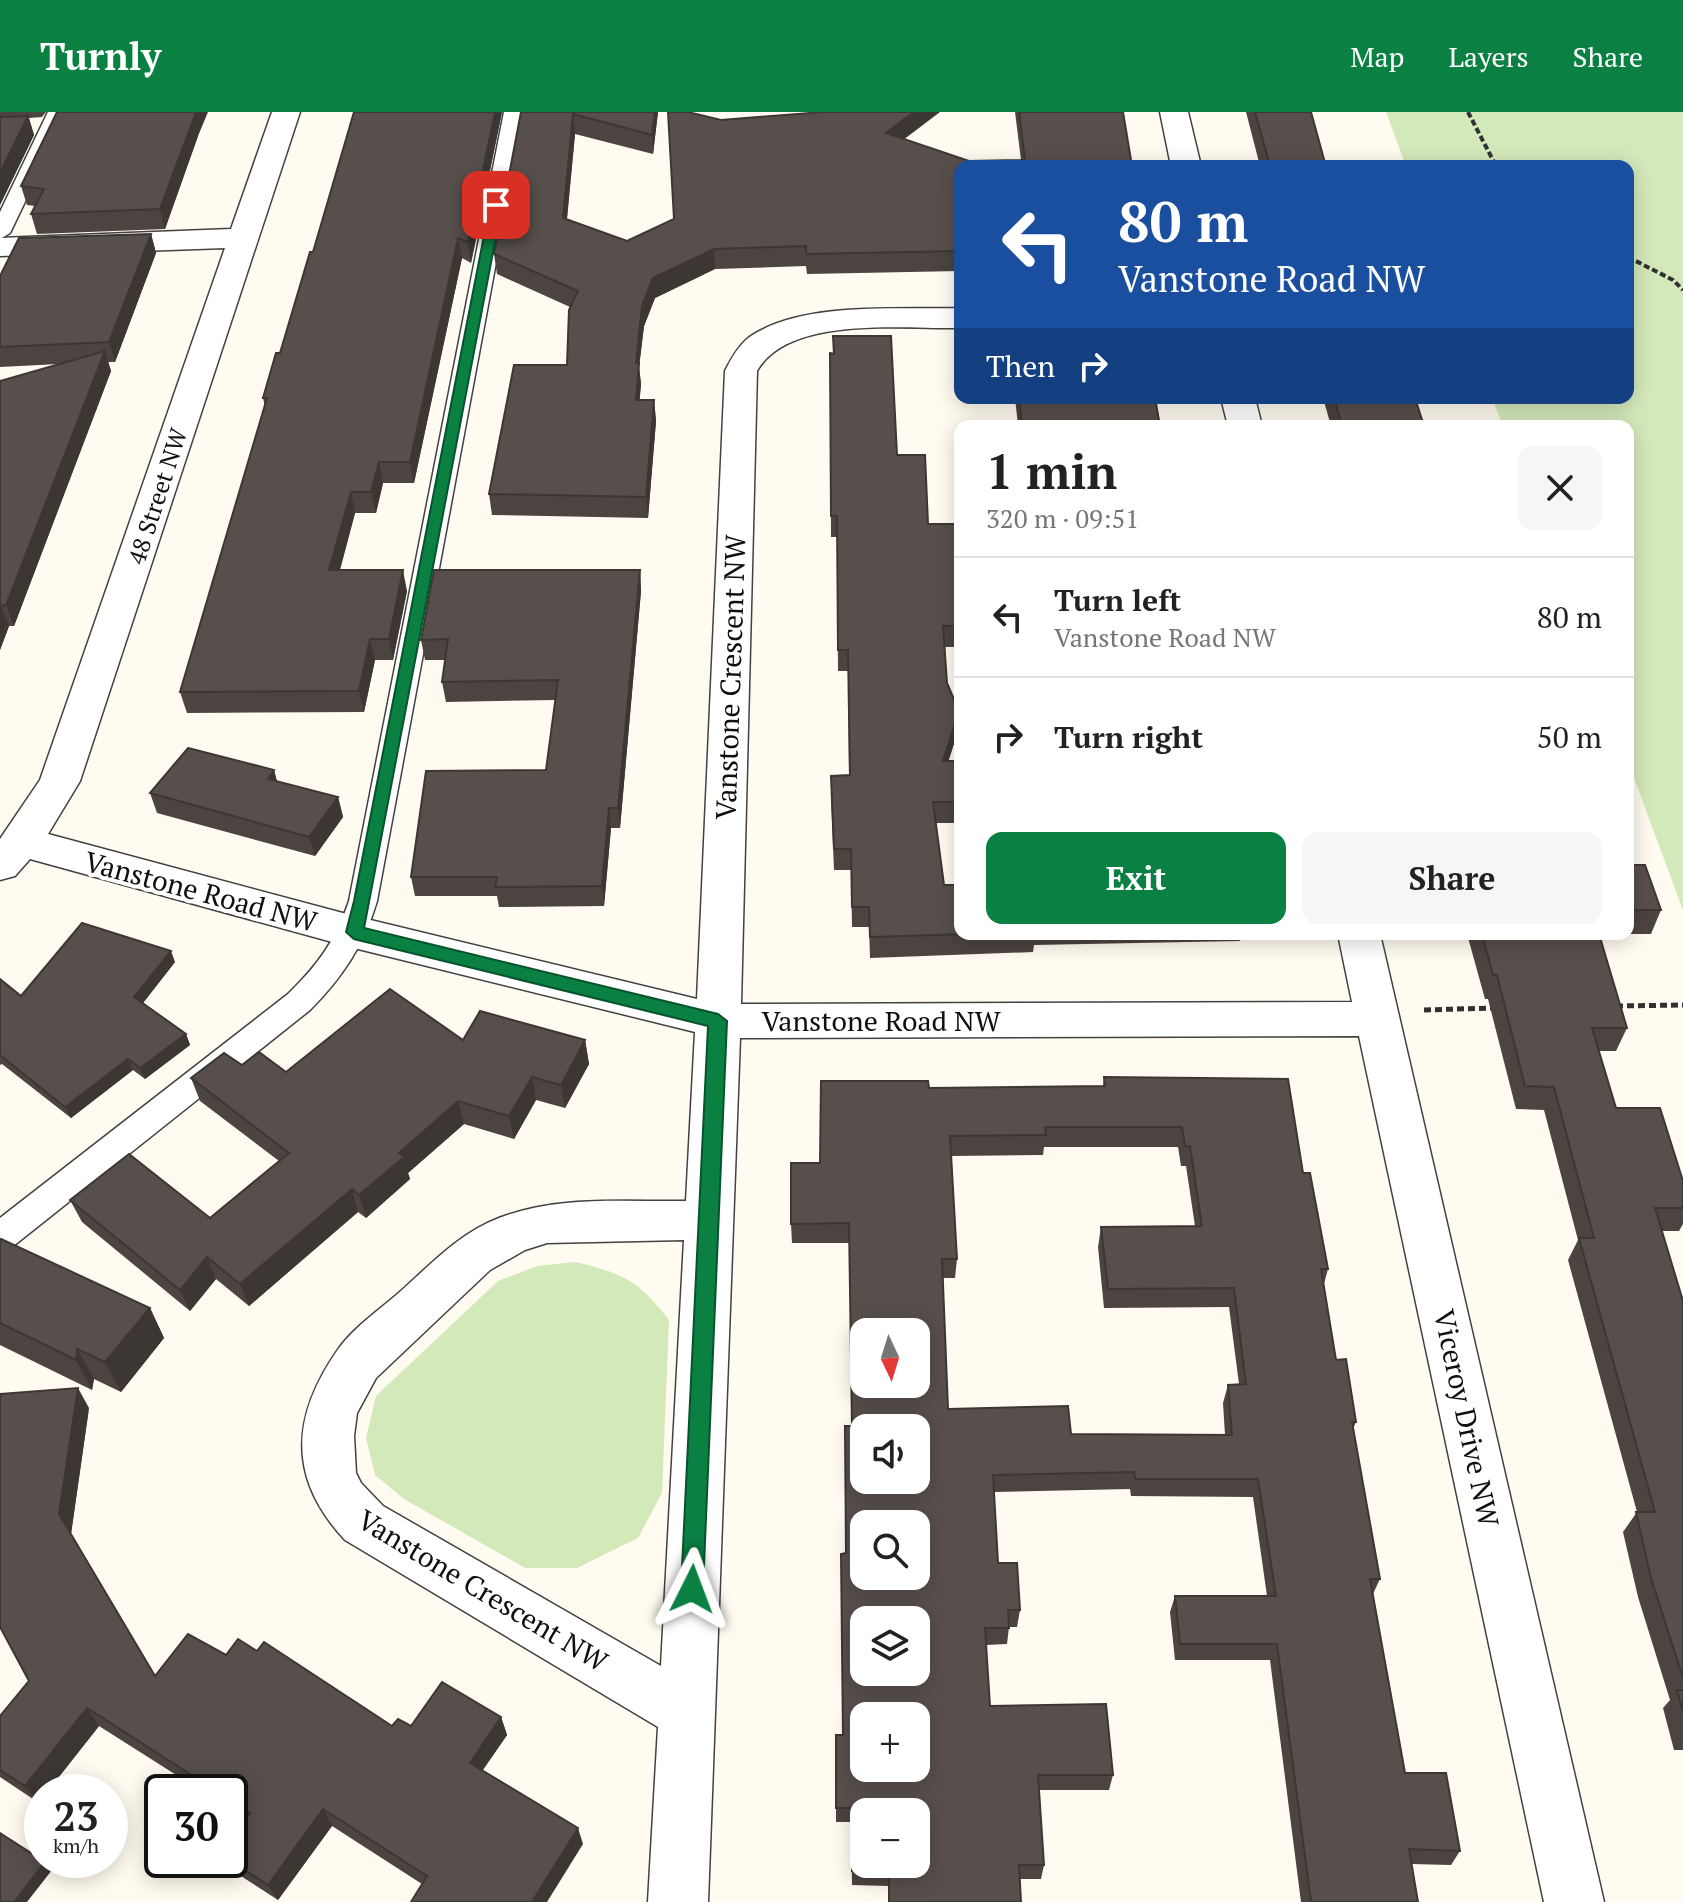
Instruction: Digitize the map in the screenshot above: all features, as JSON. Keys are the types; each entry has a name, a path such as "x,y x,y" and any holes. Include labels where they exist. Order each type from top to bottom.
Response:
{"street":[{"name":"48 Street NW","path":"11,854 60,781 286,112"},
{"path":"1174,112 1185,160"},
{"path":"0,247 243,238"},
{"name":"Vanstone Crescent NW","path":"678,1902 718,1021 741,371 749,356 764,342 804,326 954,318"},
{"name":"Vanstone Road NW","path":"11,854 354,932 718,1021 1378,1014"},
{"name":"Viceroy Drive NW","path":"1360,940 1574,1902"},
{"name":"Vanstone Crescent NW","path":"686,1712 364,1523 342,1500 330,1474 328,1436 332,1411 358,1362 492,1242 520,1229 547,1223 709,1220"}],"lane":[{"path":"0,1237 299,1002 329,973 354,932 366,885 514,112"},
{"path":"25,127 54,119"},
{"path":"0,233 54,119"}],"path":[{"path":"1468,112 1493,160"},
{"path":"1634,260 1673,280 1683,290"},
{"path":"1609,1006 1683,1005"},
{"path":"1378,1014 1506,1007"}],"green space":[{"path":"1386,112 1683,112 1683,910 1634,778 1634,420 1501,420 1494,404 1634,404 1634,160 1404,160"},
{"path":"575,1262 628,1280 648,1295 669,1320 662,1493 638,1538 577,1568 525,1568 404,1499 375,1475 366,1438 376,1396 498,1281 537,1266"}],"building":[{"path":"57,112 196,112 160,209 31,214 44,189 21,186"},
{"path":"354,112 495,112 468,242 458,238 410,462 379,462 371,492 351,492 329,570 403,570 389,639 370,639 359,691 180,692 267,398 263,398 276,353 280,353 310,252 313,252"},
{"path":"521,112 655,112 652,135 573,114 563,218 627,241 674,219 668,112 688,112 721,120 823,112 914,112 886,133 966,160 954,160 954,251 806,254 806,246 714,249 653,278 642,306 636,363 639,363 636,400 654,400 646,497 489,494 514,365 567,365 569,310 578,291 494,254"},
{"path":"1019,112 1123,112 1131,160 1025,160"},
{"path":"1255,112 1311,112 1324,160 1268,160"},
{"path":"28,116 0,173 0,117"},
{"path":"151,234 109,342 0,347 0,276 19,238"},
{"path":"833,336 891,336 897,455 925,455 928,524 954,524 954,626 943,626 947,683 954,699 954,727 943,761 954,761 954,802 933,802 944,885 954,885 954,934 870,937 869,907 852,907 851,849 834,849 831,776 850,775 848,650 838,650 837,516 831,516 830,353 834,354"},
{"path":"105,351 6,605 0,608 0,381"},
{"path":"1020,404 1156,404 1159,420 1021,420"},
{"path":"1336,404 1417,404 1422,420 1340,420"},
{"path":"434,570 640,570 618,808 609,808 602,886 495,887 497,877 411,877 426,771 546,770 558,680 442,682 448,639 421,640"},
{"path":"188,748 274,770 268,779 338,797 309,837 150,793"},
{"path":"1634,865 1645,865 1661,910 1634,910"},
{"path":"82,923 171,951 134,997 186,1034 140,1068 128,1059 65,1107 0,1055 0,979 21,996"},
{"path":"1484,940 1601,940 1627,1028 1592,1028 1616,1108 1660,1108 1683,1181 1683,1208 1655,1208 1683,1301 1683,1678 1651,1578 1636,1512 1655,1512 1579,1238 1594,1238 1554,1087 1525,1086 1497,975 1493,975"},
{"path":"390,989 463,1040 480,1011 585,1040 561,1085 532,1077 509,1116 458,1101 399,1153 404,1157 359,1195 352,1189 240,1284 207,1257 180,1290 70,1200 129,1154 210,1218 289,1153 191,1078 224,1053 242,1065 259,1052 286,1072"},
{"path":"1104,1077 1288,1079 1303,1173 1310,1173 1328,1269 1321,1269 1336,1360 1346,1359 1356,1422 1352,1422 1380,1579 1370,1579 1405,1773 1446,1773 1460,1851 1409,1849 1418,1902 1311,1902 1277,1644 1180,1644 1175,1596 1276,1596 1258,1479 1135,1479 1134,1472 993,1475 998,1563 1017,1563 1020,1610 1008,1610 1009,1628 985,1628 990,1706 1106,1704 1113,1775 1038,1775 1044,1865 1019,1865 1021,1902 889,1902 889,1878 930,1878 930,1798 850,1798 850,1808 836,1808 836,1735 843,1735 841,1554 846,1553 845,1426 850,1426 850,1494 930,1494 930,1414 852,1414 852,1398 930,1398 930,1318 850,1318 849,1223 791,1224 791,1163 820,1163 821,1081 928,1081 929,1088 1105,1086","holes":["1045,1127 1182,1127 1185,1146 1190,1146 1202,1226 1101,1227 1108,1289 1234,1288 1246,1384 1228,1385 1232,1435 1071,1434 1068,1406 948,1409 942,1259 957,1259 950,1136 1046,1135"]},
{"path":"1,1239 150,1308 105,1362 77,1349 76,1360 0,1323"},
{"path":"78,1388 59,1514 155,1676 188,1634 226,1655 238,1639 257,1651 264,1642 392,1726 398,1719 411,1726 442,1682 501,1717 470,1763 578,1828 532,1902 411,1902 427,1876 323,1809 268,1885 248,1872 248,1774 190,1774 87,1708 35,1774 24,1774 24,1785 0,1770 0,1716 29,1681 0,1627 0,1394"},
{"path":"1677,1690 1683,1690 1683,1712"},
{"path":"0,1833 24,1848 24,1878 33,1878 14,1902 0,1902"}],"route":[{"path":"496,205 363,901 354,932 718,1021 692,1589"}]}
